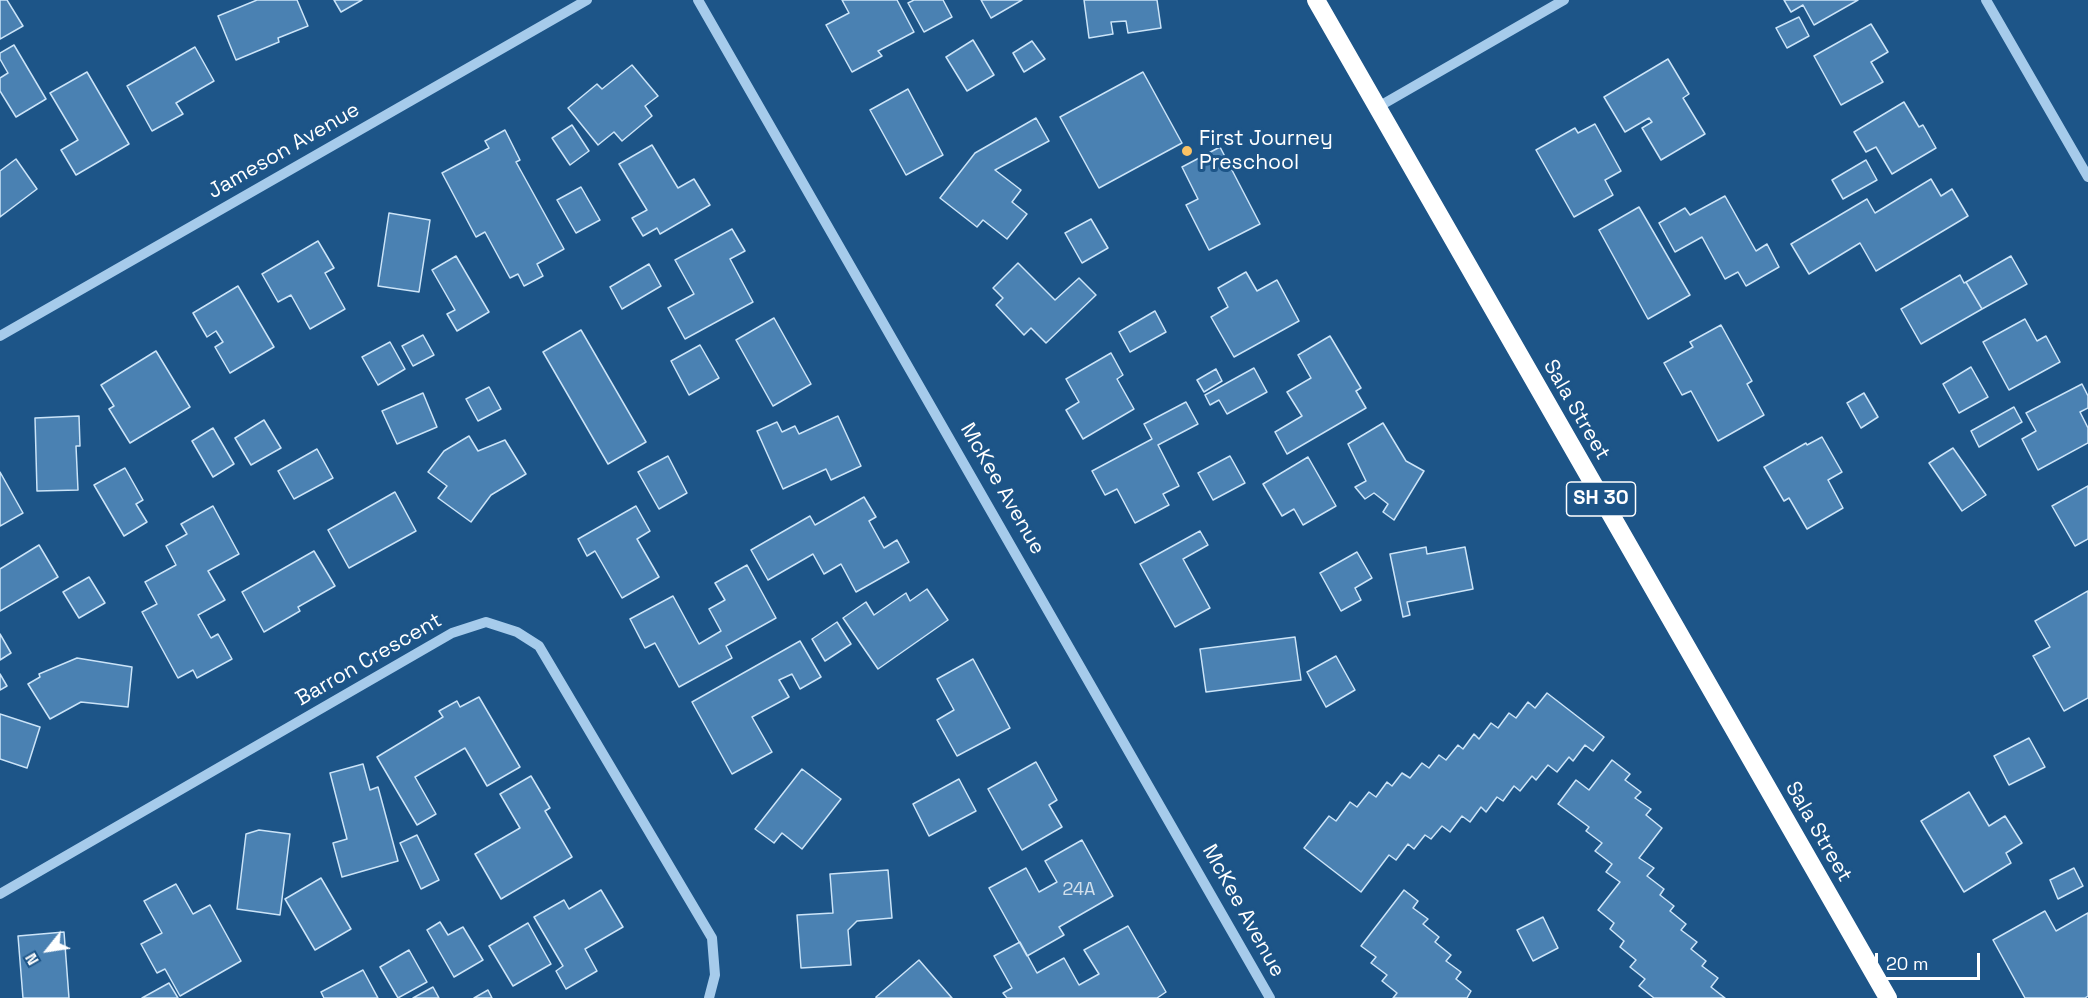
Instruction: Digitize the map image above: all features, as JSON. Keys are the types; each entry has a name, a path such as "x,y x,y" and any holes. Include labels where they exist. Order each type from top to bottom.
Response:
{"highway":[{"name":"Sala Street","path":"1316,0 1888,998"}],"street":[{"name":"Jameson Avenue","path":"0,336 587,0"},
{"name":"McKee Avenue","path":"698,0 1270,998"},
{"path":"1378,107 1564,0"},
{"path":"1986,0 2088,177"},
{"name":"Barron Crescent","path":"0,894 452,633 486,622 517,632 539,646 712,938 715,975 709,998"}],"building":[{"path":"0,0 7,0 23,26 0,39"},
{"path":"257,0 297,0 308,26 278,38 279,42 236,60 218,16"},
{"path":"334,0 362,0 341,12"},
{"path":"842,0 897,0 914,32 878,51 882,56 852,72 826,25 849,13"},
{"path":"914,0 943,0 952,17 924,32 908,3"},
{"path":"981,0 1022,0 991,18"},
{"path":"1084,0 1157,0 1161,28 1128,33 1126,21 1111,22 1113,34 1089,38"},
{"path":"1784,0 1858,0 1814,25 1803,5 1791,12"},
{"path":"1799,17 1809,36 1787,48 1776,28"},
{"path":"1871,24 1888,52 1871,62 1883,82 1841,105 1814,56"},
{"path":"973,40 994,75 967,91 946,57"},
{"path":"1032,41 1045,59 1024,72 1013,53"},
{"path":"14,45 46,99 16,117 0,91 0,78 8,73 0,59 0,53"},
{"path":"195,47 214,81 176,103 183,114 152,131 127,86"},
{"path":"1668,59 1689,94 1683,98 1705,134 1661,160 1642,128 1652,122 1649,118 1625,132 1604,97"},
{"path":"632,65 658,96 645,106 652,116 622,141 614,132 598,145 568,108 597,84 602,89"},
{"path":"87,72 129,144 76,175 61,150 78,140 50,93"},
{"path":"1143,72 1182,143 1099,188 1060,117"},
{"path":"908,89 943,155 906,175 870,110"},
{"path":"1904,102 1919,127 1923,125 1936,148 1892,174 1876,147 1866,152 1854,132"},
{"path":"1036,118 1049,141 995,170 1021,190 1012,202 1027,214 1007,239 983,220 977,227 940,198 975,153"},
{"path":"1595,124 1621,171 1605,180 1613,195 1574,217 1536,150 1575,128 1578,133"},
{"path":"572,125 589,151 570,165 552,138"},
{"path":"505,130 520,160 516,162 564,249 537,264 543,276 524,286 518,274 510,278 485,232 476,237 442,173 489,148 485,141"},
{"path":"652,145 678,188 694,179 710,205 660,234 657,228 643,236 632,218 647,210 619,164"},
{"path":"1220,147 1260,224 1209,250 1186,205 1198,199 1182,167"},
{"path":"16,159 37,189 0,217 0,171"},
{"path":"1866,160 1877,180 1843,199 1832,180"},
{"path":"1931,179 1941,196 1952,189 1968,216 1876,271 1860,243 1809,274 1791,244 1867,199 1875,213"},
{"path":"581,187 600,220 576,233 557,200"},
{"path":"1725,196 1756,251 1767,244 1779,267 1746,286 1738,272 1725,279 1702,237 1675,252 1659,223 1685,208 1690,215"},
{"path":"1639,207 1690,295 1648,319 1599,230"},
{"path":"389,213 430,220 419,292 378,286"},
{"path":"1091,219 1108,248 1082,263 1065,233"},
{"path":"732,229 745,251 730,259 753,302 685,339 668,308 694,294 675,260"},
{"path":"318,241 334,268 325,273 345,309 310,329 291,295 278,302 262,274"},
{"path":"456,256 489,312 457,331 447,314 455,310 432,270"},
{"path":"2011,256 2027,284 1982,309 1966,282"},
{"path":"1018,263 1055,300 1079,278 1096,295 1046,343 1031,328 1024,335 996,305 1003,298 993,288"},
{"path":"649,264 661,286 622,309 610,287"},
{"path":"1246,272 1257,291 1277,280 1299,321 1234,357 1211,317 1228,307 1218,288"},
{"path":"1960,275 1982,309 1921,344 1901,309"},
{"path":"238,286 274,347 230,373 215,347 223,342 216,331 207,337 193,313"},
{"path":"1155,311 1166,332 1130,352 1119,332"},
{"path":"774,318 811,384 773,406 736,340"},
{"path":"2025,319 2037,341 2046,336 2060,362 2009,390 1983,342"},
{"path":"1721,325 1752,381 1747,384 1764,415 1718,441 1691,391 1682,395 1664,363 1693,347 1690,342"},
{"path":"581,330 646,442 608,464 543,352"},
{"path":"423,335 434,355 413,366 402,346"},
{"path":"1330,336 1361,388 1356,391 1366,408 1287,454 1275,432 1302,416 1287,392 1311,378 1298,355"},
{"path":"390,342 405,369 378,385 362,357"},
{"path":"700,345 719,378 689,395 671,361"},
{"path":"156,351 190,407 130,443 109,409 114,406 101,385"},
{"path":"1111,353 1123,375 1117,379 1134,409 1083,439 1066,410 1079,402 1066,379"},
{"path":"1971,367 1988,397 1959,413 1943,384"},
{"path":"1254,368 1267,392 1227,414 1219,400 1210,405 1205,395"},
{"path":"1216,369 1222,381 1204,392 1197,380"},
{"path":"2082,384 2088,396 2088,408 2080,412 2088,428 2088,443 2038,470 2022,439 2036,431 2026,413"},
{"path":"489,387 501,409 478,421 466,399"},
{"path":"423,393 437,427 397,444 382,411"},
{"path":"1864,393 1878,417 1861,428 1847,403"},
{"path":"1186,402 1198,424 1158,445 1179,486 1163,494 1169,505 1135,523 1117,489 1105,495 1092,471 1152,439 1144,424"},
{"path":"2014,407 2022,422 1979,447 1971,431"},
{"path":"79,416 80,446 76,446 78,490 37,491 35,418"},
{"path":"838,416 861,466 831,480 826,469 783,489 757,431 777,422 782,432 795,426 799,434"},
{"path":"264,420 281,448 251,465 235,438"},
{"path":"1383,423 1406,461 1424,471 1394,520 1383,512 1388,504 1374,493 1365,499 1355,487 1366,481 1348,444"},
{"path":"213,428 234,464 213,477 192,441"},
{"path":"469,436 478,451 505,440 526,474 491,495 471,522 438,498 447,486 428,472 444,451"},
{"path":"1822,437 1842,472 1828,480 1843,508 1807,529 1789,498 1784,501 1764,467 1806,443 1807,445"},
{"path":"1953,448 1986,495 1962,511 1929,463"},
{"path":"317,449 333,478 294,499 278,471"},
{"path":"668,456 687,493 659,509 638,472"},
{"path":"1230,456 1245,483 1213,500 1198,473"},
{"path":"1308,457 1336,506 1303,525 1294,509 1282,516 1263,484"},
{"path":"125,468 143,500 136,504 147,522 124,536 94,485"},
{"path":"0,472 23,513 0,526"},
{"path":"2088,486 2088,539 2075,546 2052,506"},
{"path":"395,492 416,531 349,568 328,530"},
{"path":"864,497 876,517 869,521 884,548 897,540 909,562 856,592 841,564 824,574 813,554 768,580 751,550 810,516 815,525"},
{"path":"213,506 239,554 208,571 225,600 198,615 211,638 218,634 232,659 197,678 193,670 178,678 142,612 157,604 145,582 176,565 166,546 187,534 181,524"},
{"path":"636,506 650,531 637,539 659,577 622,598 595,551 587,556 578,539"},
{"path":"1200,531 1208,545 1183,559 1210,608 1175,627 1140,564"},
{"path":"39,545 58,577 0,611 0,569"},
{"path":"1426,547 1427,554 1465,547 1473,589 1407,602 1410,615 1403,617 1390,554"},
{"path":"314,551 335,586 298,607 300,611 264,632 242,592"},
{"path":"1357,552 1372,578 1355,588 1361,600 1341,611 1320,573"},
{"path":"747,565 776,618 726,646 732,658 679,687 655,643 645,648 630,619 673,596 699,644 721,631 709,609 725,600 715,583"},
{"path":"89,577 105,603 79,618 63,592"},
{"path":"927,589 948,620 878,669 843,618 866,602 874,615 906,593 910,601"},
{"path":"2088,591 2088,698 2064,711 2033,656 2050,647 2035,621"},
{"path":"837,622 851,644 825,661 812,639"},
{"path":"0,634 11,653 0,660"},
{"path":"1295,637 1301,680 1206,692 1200,649"},
{"path":"800,641 821,677 800,689 792,674 779,680 789,697 752,717 772,752 732,774 692,702"},
{"path":"1336,656 1355,690 1326,707 1307,672"},
{"path":"77,658 132,667 128,707 81,702 50,719 28,684 40,677 39,674"},
{"path":"973,659 1010,728 957,756 937,720 954,710 937,679"},
{"path":"0,674 7,686 0,690"},
{"path":"1547,693 1604,737 1593,751 1585,745 1573,761 1569,757 1557,772 1548,765 1536,780 1532,776 1520,791 1514,786 1503,801 1497,797 1486,812 1481,807 1470,822 1462,816 1450,832 1442,826 1431,839 1425,835 1414,849 1408,844 1396,860 1389,855 1361,892 1304,848 1329,816 1336,821 1350,802 1357,807 1369,792 1376,797 1387,782 1392,786 1402,773 1410,778 1422,763 1429,768 1439,755 1446,760 1458,745 1463,749 1474,734 1479,739 1491,723 1498,728 1509,713 1516,718 1528,702 1535,708"},
{"path":"479,697 520,767 487,786 465,748 415,777 436,814 417,825 377,757 443,717 439,711 457,701 460,707"},
{"path":"0,714 40,727 27,768 0,759"},
{"path":"2029,738 2045,767 2009,785 1994,756"},
{"path":"1612,760 1630,774 1625,780 1641,792 1635,798 1651,809 1646,815 1662,828 1639,858 1654,868 1647,876 1664,889 1660,895 1674,906 1670,911 1686,924 1681,930 1697,942 1691,949 1706,961 1702,966 1718,978 1711,987 1725,998 1654,998 1639,986 1645,979 1630,967 1636,960 1620,947 1624,941 1610,929 1614,923 1598,910 1620,882 1606,872 1612,864 1595,851 1602,843 1586,831 1589,827 1558,804 1576,780 1589,790"},
{"path":"1036,762 1057,800 1049,805 1062,827 1022,850 988,789"},
{"path":"363,764 370,790 378,787 398,861 342,877 333,843 347,839 330,773"},
{"path":"802,769 841,799 802,849 782,833 774,843 755,829"},
{"path":"531,776 550,808 545,811 572,857 501,899 475,854 520,828 500,794"},
{"path":"959,779 976,811 929,836 913,804"},
{"path":"1969,792 1989,826 2005,816 2022,843 2006,853 2011,863 1964,892 1921,821"},
{"path":"259,830 290,834 280,915 237,909 246,834"},
{"path":"417,835 439,880 421,889 400,843"},
{"path":"1082,840 1113,896 1059,927 1064,935 1027,956 989,888 1026,868 1039,892 1057,882 1045,861"},
{"path":"2074,868 2083,886 2058,899 2050,880"},
{"path":"888,870 892,918 857,921 848,930 851,965 801,968 797,915 833,913 830,874"},
{"path":"321,878 351,929 315,950 285,899"},
{"path":"176,884 193,914 210,905 241,961 180,996 165,969 157,973 141,944 162,933 144,901"},
{"path":"601,890 623,927 585,949 597,971 566,989 556,971 563,966 534,917 564,900 569,909"},
{"path":"1404,890 1418,901 1413,908 1428,919 1423,924 1439,937 1435,942 1451,955 1446,961 1461,972 1456,979 1471,991 1467,998 1393,998 1397,993 1382,981 1387,975 1371,963 1376,957 1361,946"},
{"path":"2045,911 2056,931 2088,913 2088,996 2085,998 2025,998 1993,940"},
{"path":"1543,917 1558,948 1533,961 1517,930"},
{"path":"440,922 448,935 463,927 483,960 454,977 427,930"},
{"path":"528,923 551,964 513,986 489,946"},
{"path":"1128,926 1166,992 1157,998 1007,998 1003,993 1012,988 994,956 1020,942 1037,973 1064,958 1079,985 1099,974 1084,950"},
{"path":"64,932 69,998 23,998 18,936"},
{"path":"409,950 427,982 398,998 380,967"},
{"path":"919,960 952,998 876,998 876,997"},
{"path":"363,970 378,998 324,998 321,992"},
{"path":"169,983 178,998 142,998"},
{"path":"433,987 439,998 413,998"},
{"path":"488,990 492,998 474,998"}],"place":[{"name":"First Journey Preschool","path":"1187,151"}]}
